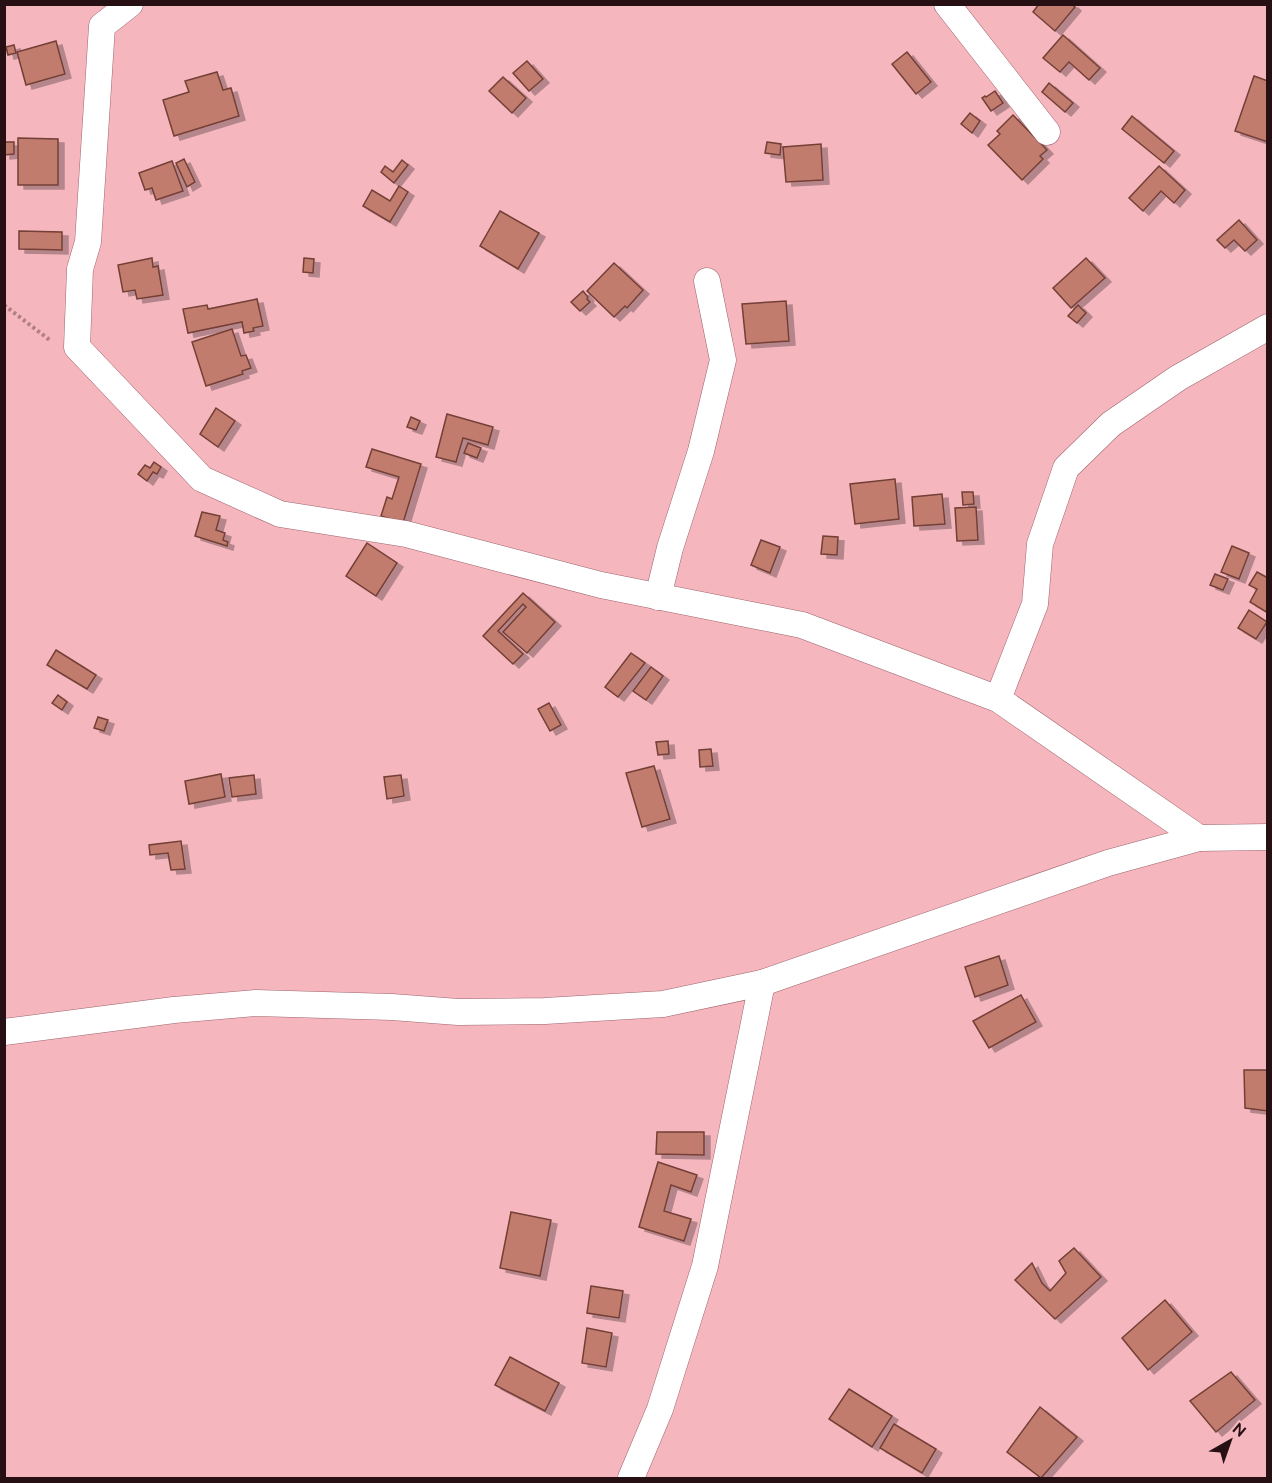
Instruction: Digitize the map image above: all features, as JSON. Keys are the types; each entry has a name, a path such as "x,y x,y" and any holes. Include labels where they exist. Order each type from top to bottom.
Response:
{"street":[{"path":"130,4 102,26 88,242 81,269 77,347 202,479 280,514 405,534 589,582 802,625 998,699 1199,838"},
{"path":"947,4 1047,132"},
{"path":"658,597 670,548 701,451 723,360 707,281"},
{"path":"998,699 1035,604 1040,544 1066,468 1111,424 1178,378 1268,327"},
{"path":"4,1032 163,1011 256,1004 392,1006 458,1012 545,1011 663,1004 762,983 1108,863 1199,838 1268,837"},
{"path":"631,1479 660,1409 705,1266 762,983"}],"path":[{"path":"4,305 61,348 86,356"}],"building":[{"path":"1039,4 1072,4 1075,7 1055,31 1033,12"},
{"path":"1063,35 1100,68 1089,80 1069,62 1060,72 1043,58"},
{"path":"56,41 65,74 26,85 17,52"},
{"path":"14,45 16,53 8,55 6,47"},
{"path":"907,52 931,82 916,94 892,64"},
{"path":"527,61 543,79 529,91 513,73"},
{"path":"217,72 223,90 231,88 239,116 174,136 163,100 189,92 185,81"},
{"path":"1254,76 1268,81 1268,142 1235,131"},
{"path":"503,77 526,98 512,113 489,91"},
{"path":"1049,83 1073,103 1065,112 1042,92"},
{"path":"995,91 1003,103 991,111 982,98"},
{"path":"970,113 980,121 972,133 961,124"},
{"path":"1013,115 1047,150 1040,156 1043,159 1022,180 988,145 1000,134 997,131"},
{"path":"1132,116 1174,151 1164,163 1122,129"},
{"path":"18,138 58,139 58,185 18,185"},
{"path":"4,142 14,142 14,154 4,155"},
{"path":"767,142 781,144 780,155 765,153"},
{"path":"821,144 823,180 786,182 783,147"},
{"path":"184,159 195,182 187,187 176,163"},
{"path":"402,160 408,165 394,183 381,172 385,166 393,172"},
{"path":"172,161 183,191 156,200 152,188 145,190 139,173"},
{"path":"1159,166 1185,190 1174,203 1161,191 1143,211 1129,198"},
{"path":"399,186 408,192 390,222 363,206 372,190 390,201"},
{"path":"500,211 539,233 518,269 480,246"},
{"path":"1239,220 1257,240 1245,251 1234,240 1225,248 1217,240"},
{"path":"19,231 62,232 62,250 19,249"},
{"path":"152,258 153,267 158,266 163,295 137,299 135,290 123,292 118,265"},
{"path":"304,258 314,259 313,273 303,272"},
{"path":"1086,258 1105,278 1071,308 1053,288"},
{"path":"614,263 643,290 627,308 625,306 614,317 587,291"},
{"path":"583,291 590,302 580,311 571,302"},
{"path":"257,299 263,326 253,328 254,331 244,333 242,322 188,333 183,309 207,305 208,309"},
{"path":"786,301 789,341 746,344 742,304"},
{"path":"1078,305 1086,313 1077,323 1068,316"},
{"path":"232,329 241,356 246,355 251,368 242,371 243,374 206,386 192,342"},
{"path":"216,408 235,421 218,447 200,434"},
{"path":"447,414 493,427 488,445 463,438 456,462 436,457"},
{"path":"411,417 420,421 416,430 407,427"},
{"path":"468,443 481,448 477,458 464,453"},
{"path":"372,449 421,464 403,523 381,516 387,497 392,499 399,477 366,467"},
{"path":"154,462 161,467 157,474 153,472 147,481 138,474 145,465 150,468"},
{"path":"895,479 899,519 855,524 850,484"},
{"path":"962,492 973,492 974,504 963,505"},
{"path":"942,494 945,524 914,526 912,497"},
{"path":"976,507 978,540 957,541 955,508"},
{"path":"202,512 220,516 216,530 225,533 223,540 228,542 227,546 195,536"},
{"path":"823,536 838,537 837,555 821,554"},
{"path":"761,540 780,547 770,573 751,565"},
{"path":"367,543 397,563 376,596 346,576"},
{"path":"1232,546 1249,553 1239,579 1221,572"},
{"path":"1257,572 1268,578 1268,613 1250,602 1257,589 1249,585"},
{"path":"1215,574 1228,579 1223,590 1210,585"},
{"path":"523,593 555,622 527,653 503,632 526,607 523,604 498,631 523,654 513,664 483,636"},
{"path":"1249,610 1267,622 1256,639 1238,628"},
{"path":"56,650 96,675 87,689 47,665"},
{"path":"631,653 645,663 618,697 605,687"},
{"path":"651,667 663,676 646,700 633,691"},
{"path":"58,695 67,702 62,710 52,703"},
{"path":"549,703 561,725 550,731 538,709"},
{"path":"98,717 108,720 104,731 94,728"},
{"path":"668,741 669,754 658,755 656,742"},
{"path":"711,749 713,766 700,767 699,750"},
{"path":"654,766 670,819 642,827 626,773"},
{"path":"221,774 225,797 189,804 185,781"},
{"path":"254,775 256,794 232,797 229,778"},
{"path":"401,775 404,796 387,799 384,777"},
{"path":"181,841 185,869 171,870 168,853 150,855 149,845"},
{"path":"999,956 1008,985 975,997 965,967"},
{"path":"1021,995 1036,1022 989,1048 973,1021"},
{"path":"1244,1070 1268,1070 1268,1111 1245,1108"},
{"path":"657,1132 704,1132 704,1155 656,1154"},
{"path":"658,1162 697,1175 691,1192 671,1185 664,1211 691,1219 684,1241 639,1227"},
{"path":"511,1212 551,1220 540,1276 500,1268"},
{"path":"1074,1248 1101,1277 1055,1319 1015,1280 1032,1263 1042,1283 1050,1291 1066,1273 1059,1261"},
{"path":"591,1286 623,1291 619,1318 587,1313"},
{"path":"1165,1300 1192,1332 1148,1370 1122,1338"},
{"path":"587,1328 612,1333 606,1367 582,1363"},
{"path":"510,1357 559,1383 545,1411 495,1385"},
{"path":"1231,1372 1255,1400 1216,1432 1190,1401"},
{"path":"849,1389 892,1416 872,1447 829,1419"},
{"path":"1040,1407 1077,1437 1041,1478 1007,1452"},
{"path":"894,1424 936,1449 922,1473 880,1448"}]}
